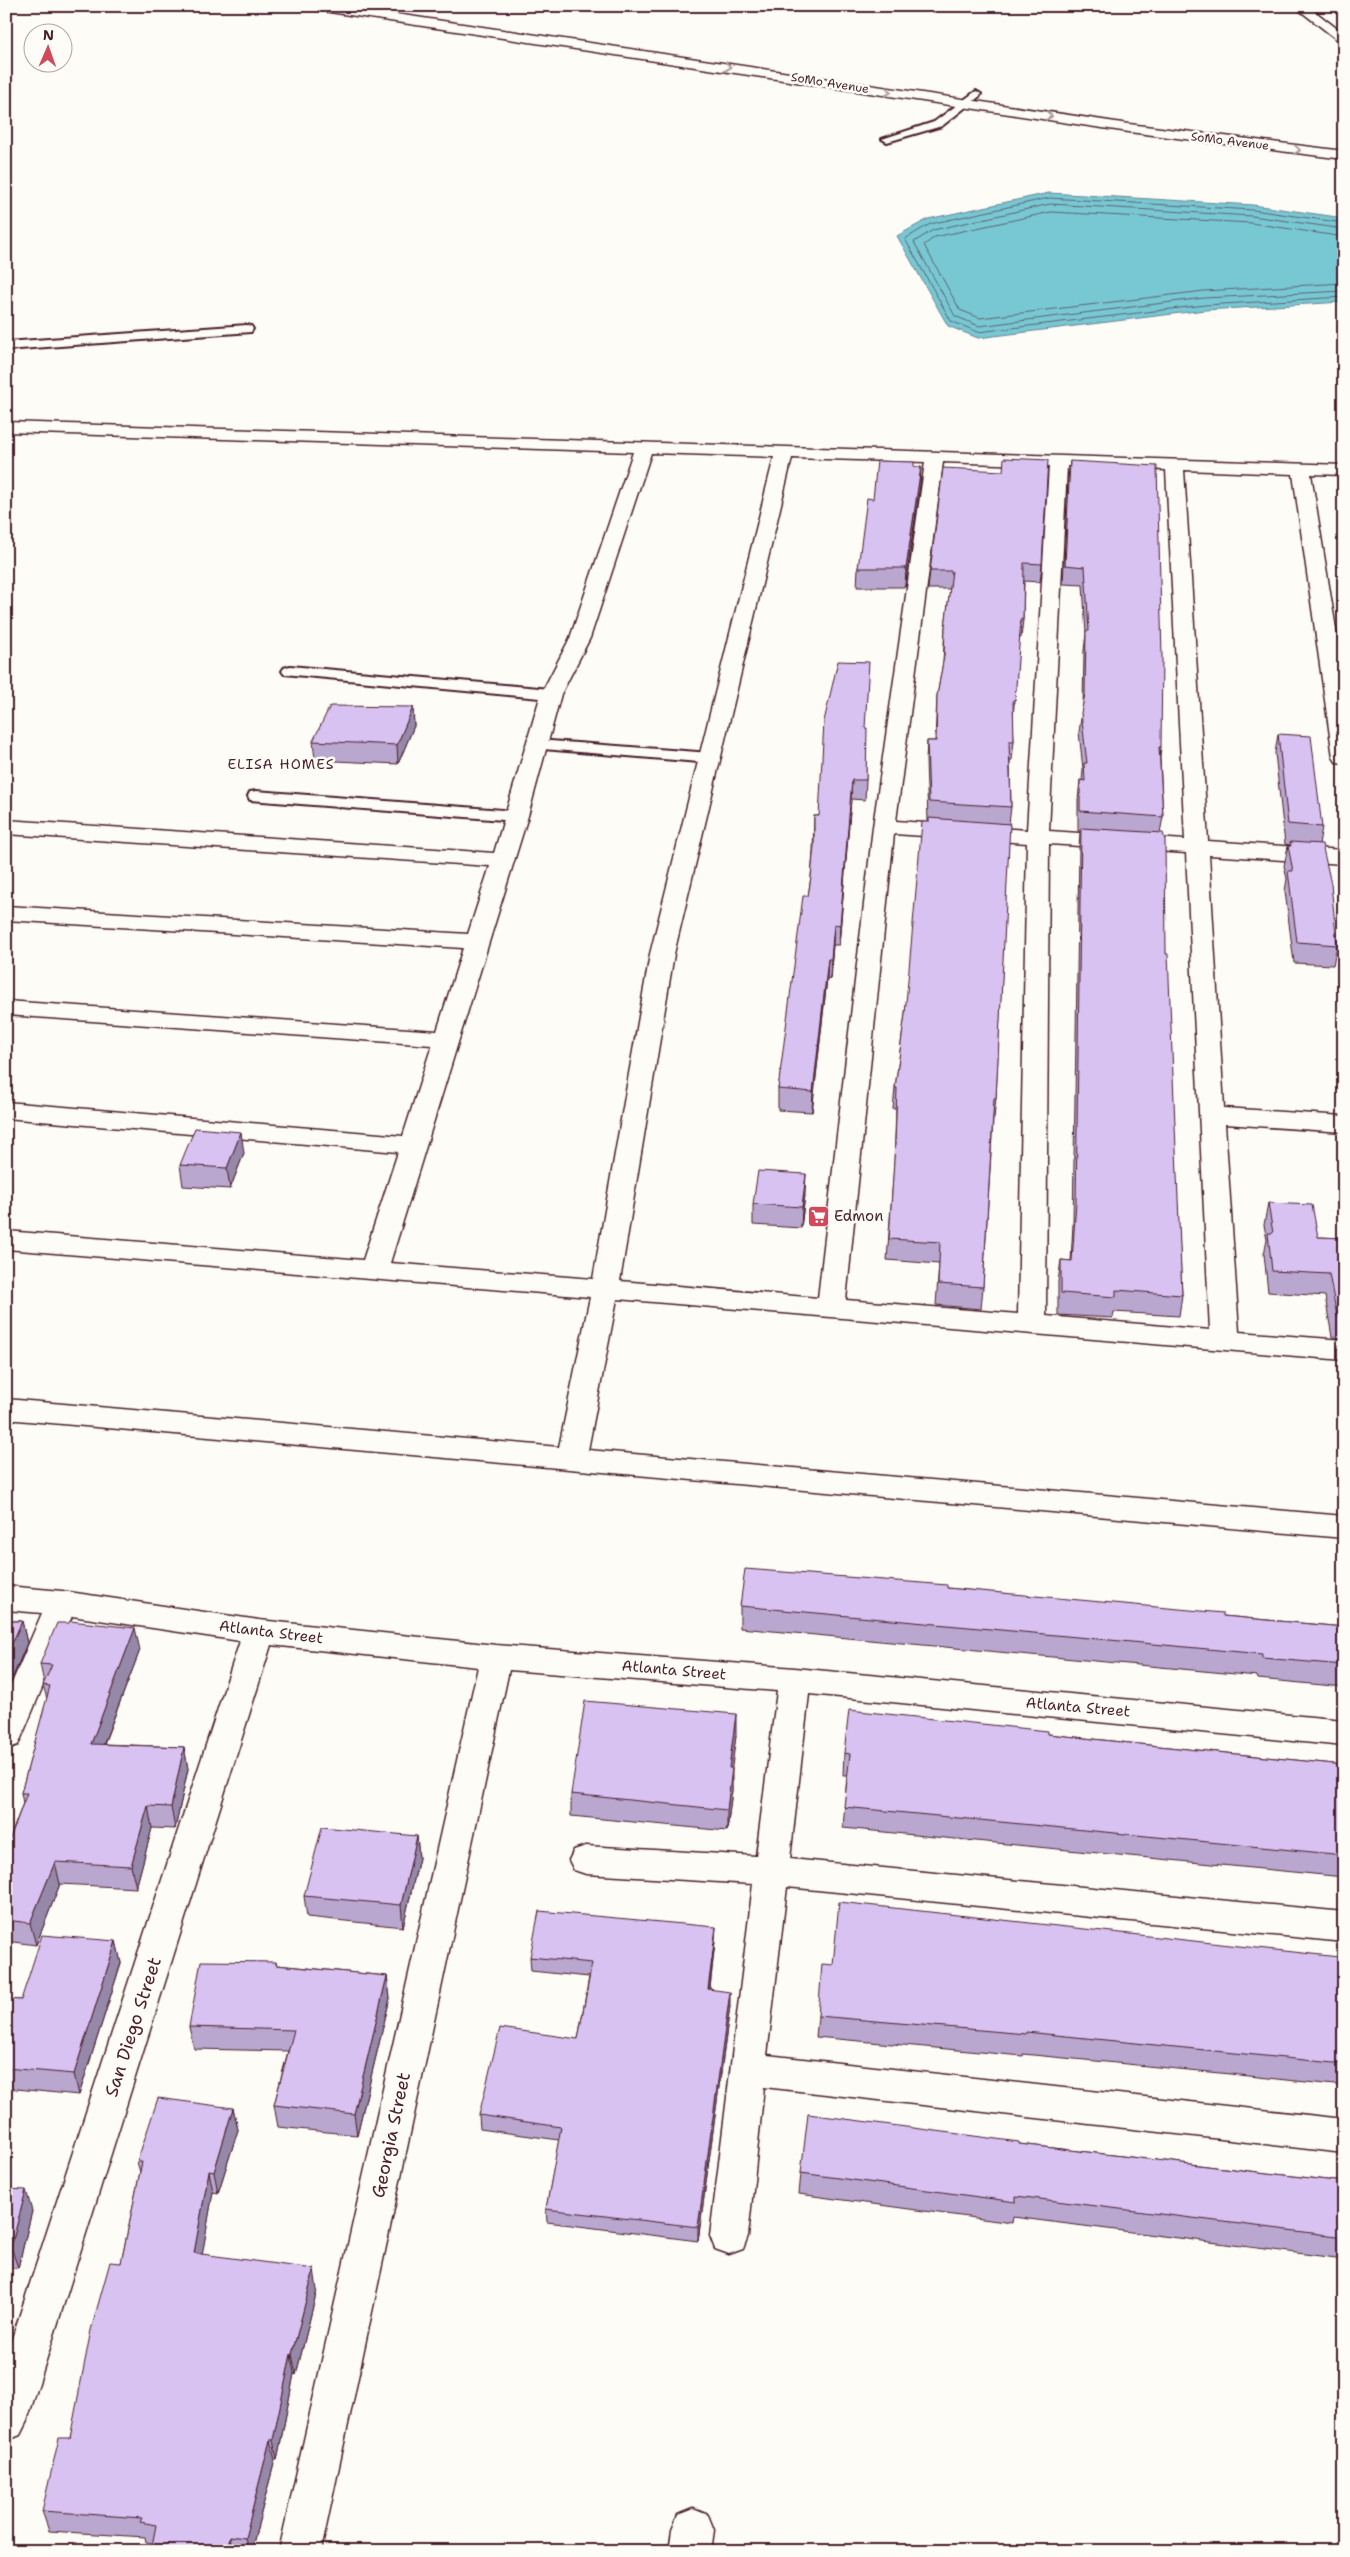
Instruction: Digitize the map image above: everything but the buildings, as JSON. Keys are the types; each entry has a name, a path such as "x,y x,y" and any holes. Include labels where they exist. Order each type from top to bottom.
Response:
{"street":[{"name":"SoMo Avenue","path":"316,6 465,27 964,104 1185,136 1344,155"},
{"name":"SoMo Avenue","path":"394,6 1153,120 1344,143"},
{"path":"1300,6 1344,42"},
{"path":"6,426 1344,470"},
{"path":"374,1269 503,860 551,694 580,638 644,447"},
{"path":"572,1459 605,1290 662,954 784,452"},
{"path":"831,1309 884,827 935,457"},
{"path":"1032,1325 1038,837 1058,461"},
{"path":"1175,465 1225,1341"},
{"path":"1301,468 1341,701 1344,757"},
{"path":"6,826 503,860"},
{"path":"884,827 1344,857"},
{"path":"6,913 477,942"},
{"path":"6,1008 446,1040"},
{"path":"6,1110 413,1145"},
{"path":"1212,1116 1344,1124"},
{"path":"6,1240 1344,1350"},
{"path":"6,1409 1344,1527"},
{"name":"Atlanta Street","path":"6,1598 62,1603 259,1632 496,1657 795,1680 1344,1733"},
{"path":"6,1736 62,1603"},
{"name":"San Diego Street","path":"6,2421 259,1632"},
{"name":"Georgia Street","path":"300,2551 496,1657"},
{"path":"729,2236 747,2069 795,1680"},
{"path":"586,1860 772,1870 1344,1927"},
{"path":"747,2069 1344,2136"}],"lane":[{"path":"887,139 938,124 976,94"},
{"path":"6,346 247,329"},
{"path":"290,671 551,694"},
{"path":"537,745 711,758"},
{"path":"256,796 516,816"}],"water":[{"path":"1049,193 1253,205 1344,218 1344,302 1205,310 978,338 948,326 897,236 928,219"}],"place":[{"name":"Edmon","path":"818,1216"}],"district":[{"name":"ELISA HOMES","path":"281,764"}]}
